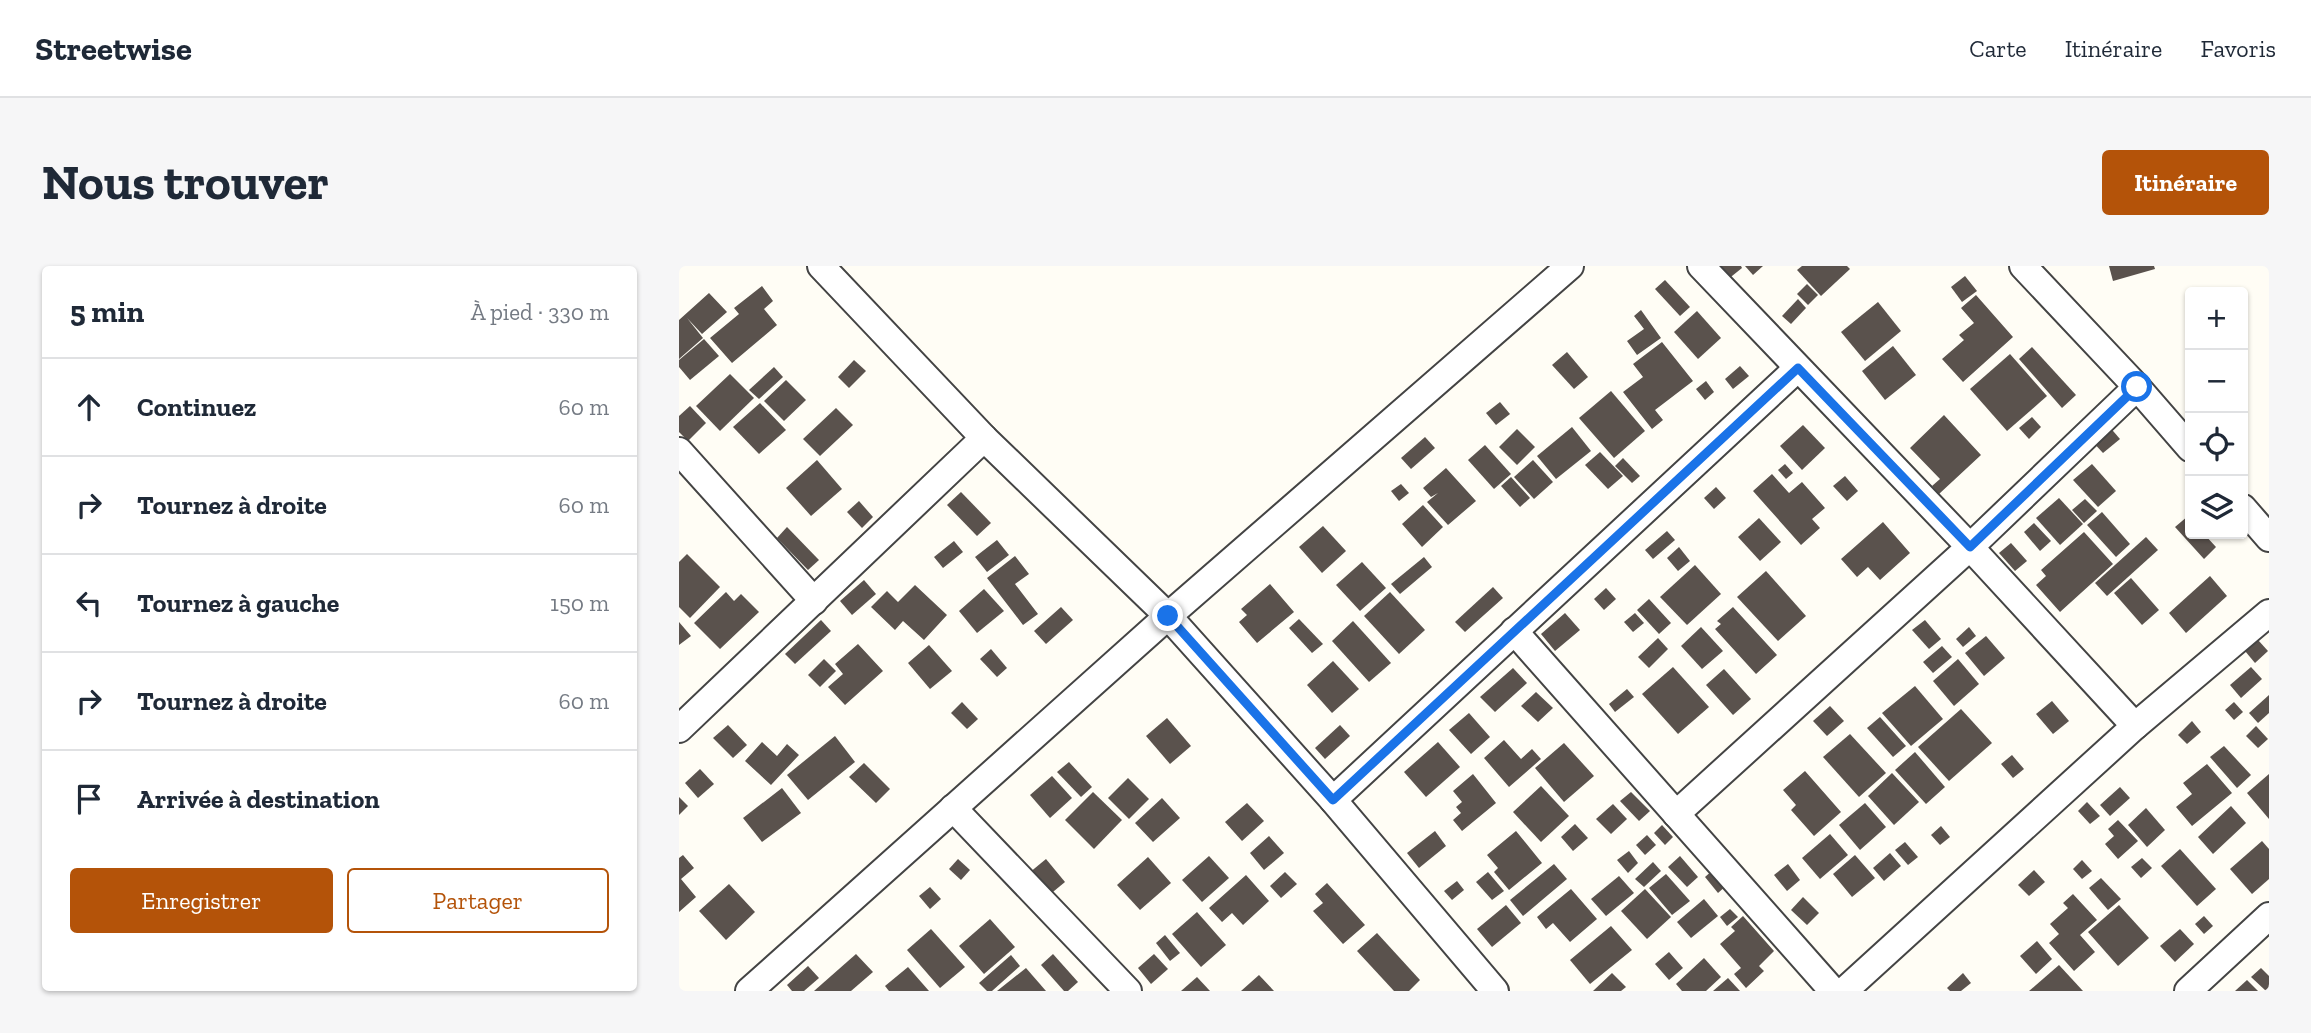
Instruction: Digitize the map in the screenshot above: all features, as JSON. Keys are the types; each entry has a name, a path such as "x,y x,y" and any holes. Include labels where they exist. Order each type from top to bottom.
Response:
{"street":[{"path":"821,266 984,438 1168,616 1333,800 1481,986"},
{"path":"749,991 1168,616 1570,266"},
{"path":"1701,266 1970,547 2134,726"},
{"path":"2023,266 2185,442"},
{"path":"1333,800 1798,368"},
{"path":"1676,814 1970,547 2137,387"},
{"path":"679,729 984,438"},
{"path":"679,451 814,601"},
{"path":"2248,514 2269,538"},
{"path":"1844,991 2134,726 2269,613"},
{"path":"1514,631 1833,991"},
{"path":"953,808 1116,987"},
{"path":"2188,991 2269,916"}],"building":[{"path":"1716,266 1741,266 1742,268 1727,280"},
{"path":"1745,266 1763,266 1753,275"},
{"path":"1802,266 1847,266 1850,269 1821,296 1797,270"},
{"path":"2109,266 2154,266 2155,269 2113,281"},
{"path":"1965,276 1977,291 1962,302 1951,287"},
{"path":"1665,280 1690,307 1680,316 1655,289"},
{"path":"1807,284 1818,295 1808,305 1797,294"},
{"path":"762,286 773,301 764,309 777,325 732,363 710,338 739,314 734,308"},
{"path":"709,293 727,312 702,334 687,318 703,338 679,359 679,320"},
{"path":"1976,295 2013,337 1963,382 1942,359 1964,340 1959,335 1974,323 1961,308"},
{"path":"1798,299 1806,308 1791,324 1782,316"},
{"path":"1878,302 1901,331 1865,361 1841,332"},
{"path":"1641,310 1661,338 1637,355 1627,341 1644,329 1634,316"},
{"path":"1697,311 1721,338 1698,359 1674,332"},
{"path":"704,339 719,356 690,380 679,367 679,360"},
{"path":"1662,342 1693,381 1655,410 1663,420 1652,429 1623,392 1643,377 1633,364"},
{"path":"1893,346 1916,375 1885,400 1862,371"},
{"path":"2032,347 2076,395 2062,408 2019,359"},
{"path":"1567,352 1588,377 1574,389 1552,365"},
{"path":"2010,354 2047,396 2007,431 1970,389"},
{"path":"854,360 866,371 849,388 838,377"},
{"path":"1740,366 1749,376 1733,389 1725,379"},
{"path":"774,367 783,377 759,399 749,390"},
{"path":"730,374 754,398 720,431 696,406"},
{"path":"786,380 806,400 784,421 764,401"},
{"path":"1706,381 1714,392 1705,400 1696,389"},
{"path":"1611,391 1645,431 1614,458 1579,418"},
{"path":"1500,402 1510,414 1496,425 1486,413"},
{"path":"760,403 786,430 759,454 733,427"},
{"path":"690,406 706,423 688,441 679,432 679,416"},
{"path":"836,408 853,425 820,456 803,439"},
{"path":"1944,415 1981,455 1939,494 1932,486 1940,479 1910,448"},
{"path":"2032,417 2041,427 2029,439 2019,428"},
{"path":"2107,424 2120,439 2103,453 2090,439"},
{"path":"1803,425 1825,448 1802,470 1780,446"},
{"path":"1572,427 1591,451 1556,479 1537,456"},
{"path":"1517,429 1535,447 1517,465 1499,447"},
{"path":"1425,437 1435,448 1411,469 1401,458"},
{"path":"1485,445 1511,474 1494,489 1468,460"},
{"path":"1600,452 1623,476 1608,489 1585,465"},
{"path":"1623,458 1640,476 1632,483 1615,466"},
{"path":"817,460 842,489 811,516 786,488"},
{"path":"1533,460 1553,482 1534,499 1514,477"},
{"path":"1785,464 1793,473 1786,479 1778,470"},
{"path":"2092,464 2116,491 2098,507 2073,480"},
{"path":"1446,468 1476,501 1448,525 1427,502 1438,493 1431,497 1423,488"},
{"path":"1772,474 1789,493 1802,482 1825,508 1812,519 1820,528 1801,545 1753,491"},
{"path":"1845,476 1858,491 1847,501 1833,486"},
{"path":"1511,477 1530,498 1520,507 1501,486"},
{"path":"1401,484 1409,493 1399,501 1391,491"},
{"path":"1716,487 1726,498 1714,509 1704,498"},
{"path":"961,492 991,523 977,536 947,505"},
{"path":"2059,498 2083,524 2060,545 2036,518"},
{"path":"2085,499 2097,511 2084,523 2072,510"},
{"path":"859,501 873,517 862,528 847,512"},
{"path":"1423,505 1443,527 1422,547 1402,524"},
{"path":"2102,512 2130,544 2116,557 2087,525"},
{"path":"1759,518 1781,542 1760,561 1738,537"},
{"path":"2185,519 2185,538 2175,527"},
{"path":"1883,522 1910,553 1880,580 1868,567 1857,577 1841,559"},
{"path":"2034,523 2051,541 2040,551 2024,532"},
{"path":"1323,526 1346,551 1322,573 1299,547"},
{"path":"787,527 819,560 808,570 777,538"},
{"path":"1667,531 1675,540 1653,559 1645,550"},
{"path":"2084,532 2113,564 2060,612 2036,585 2046,576 2041,570"},
{"path":"2146,537 2158,550 2107,596 2095,583"},
{"path":"2186,539 2209,539 2216,547 2204,559"},
{"path":"997,540 1009,555 987,572 975,557"},
{"path":"954,541 963,552 943,568 934,557"},
{"path":"2011,543 2027,561 2015,571 1999,553"},
{"path":"1679,547 1690,561 1678,571 1667,558"},
{"path":"687,554 720,587 690,618 679,607 679,562"},
{"path":"1015,556 1029,574 1015,584 1038,614 1023,625 987,578"},
{"path":"1424,557 1432,567 1400,594 1391,584"},
{"path":"1362,562 1386,588 1360,611 1336,585"},
{"path":"1695,565 1721,594 1687,625 1660,597"},
{"path":"1766,571 1806,616 1778,641 1737,597"},
{"path":"2210,576 2227,596 2186,633 2169,613"},
{"path":"2131,578 2159,610 2142,625 2114,593"},
{"path":"864,580 876,594 852,615 840,601"},
{"path":"1270,584 1294,612 1257,643 1239,622 1247,615 1241,609"},
{"path":"915,585 947,615 924,640 903,621 895,630 871,607 887,591 898,602"},
{"path":"1493,587 1503,598 1465,632 1455,622"},
{"path":"1606,588 1616,599 1604,610 1594,599"},
{"path":"984,589 1004,611 977,633 959,611"},
{"path":"726,592 734,601 741,594 759,612 720,649 694,623"},
{"path":"1390,592 1425,630 1399,654 1364,616"},
{"path":"1649,599 1671,623 1659,634 1637,610"},
{"path":"1061,607 1073,620 1046,644 1034,631"},
{"path":"1733,607 1777,655 1756,674 1715,629 1721,624 1717,621"},
{"path":"1565,613 1580,630 1555,651 1541,634"},
{"path":"1635,613 1644,623 1633,632 1624,622"},
{"path":"1299,619 1323,644 1312,653 1289,628"},
{"path":"821,620 831,631 795,664 785,654"},
{"path":"1925,620 1941,639 1929,649 1912,630"},
{"path":"1353,621 1391,663 1369,682 1332,641"},
{"path":"679,622 691,636 679,645"},
{"path":"1701,627 1723,651 1702,669 1681,646"},
{"path":"1969,627 1976,636 1963,647 1956,639"},
{"path":"1986,636 2005,658 1984,676 1965,653"},
{"path":"1658,638 1668,649 1649,668 1638,657"},
{"path":"2258,640 2268,651 2255,663 2245,651"},
{"path":"858,644 883,671 845,705 828,687 843,674 835,664"},
{"path":"929,645 952,671 930,689 908,663"},
{"path":"1942,646 1952,657 1933,673 1923,662"},
{"path":"991,649 1007,668 997,677 980,659"},
{"path":"824,659 836,671 820,687 808,675"},
{"path":"1958,659 1979,684 1954,706 1933,681"},
{"path":"1333,661 1359,689 1332,713 1307,685"},
{"path":"1673,667 1709,707 1678,734 1642,694"},
{"path":"2251,667 2262,679 2241,698 2230,685"},
{"path":"1513,668 1527,683 1495,712 1480,697"},
{"path":"1724,669 1751,699 1733,715 1706,685"},
{"path":"1915,686 1943,719 1911,746 1882,713"},
{"path":"1627,689 1634,697 1615,712 1609,704"},
{"path":"1536,692 1553,708 1538,722 1521,706"},
{"path":"2269,695 2269,713 2258,723 2249,713"},
{"path":"2052,701 2069,721 2053,734 2036,714"},
{"path":"962,702 978,719 967,729 951,713"},
{"path":"2234,702 2243,712 2234,720 2225,710"},
{"path":"1830,706 1844,721 1827,736 1813,721"},
{"path":"1961,709 1992,743 1949,781 1918,747"},
{"path":"1469,713 1490,737 1471,754 1449,730"},
{"path":"1880,717 1906,746 1893,757 1867,728"},
{"path":"1167,718 1191,746 1170,764 1146,736"},
{"path":"2192,721 2201,732 2187,744 2178,735"},
{"path":"728,725 747,745 733,758 713,738"},
{"path":"1340,725 1350,736 1325,759 1315,748"},
{"path":"2256,726 2268,739 2258,748 2246,736"},
{"path":"1850,734 1886,773 1859,797 1823,757"},
{"path":"835,736 855,762 808,800 787,775"},
{"path":"1504,740 1521,759 1532,749 1541,759 1509,787 1484,758"},
{"path":"762,742 777,756 787,744 799,755 771,785 745,761"},
{"path":"1438,742 1460,767 1426,797 1404,772"},
{"path":"1564,743 1594,776 1564,802 1535,768"},
{"path":"2224,746 2251,775 2237,788 2210,757"},
{"path":"1915,752 1945,787 1926,804 1895,770"},
{"path":"2012,755 2024,769 2013,778 2001,764"},
{"path":"1069,762 1092,787 1081,797 1057,772"},
{"path":"864,763 890,789 876,803 849,777"},
{"path":"2207,764 2232,793 2192,826 2176,807 2192,794 2183,783"},
{"path":"700,769 714,784 698,798 685,783"},
{"path":"1805,771 1841,812 1814,836 1791,810 1796,805 1783,790"},
{"path":"1892,773 1919,802 1894,825 1868,796"},
{"path":"1473,774 1496,803 1462,831 1453,820 1461,813 1456,807 1462,802 1453,791"},
{"path":"2269,774 2269,819 2247,793"},
{"path":"1052,776 1072,798 1050,818 1030,795"},
{"path":"1128,778 1149,799 1129,819 1108,798"},
{"path":"1541,786 1569,816 1541,842 1513,812"},
{"path":"2120,787 2130,798 2110,816 2100,805"},
{"path":"782,788 801,813 762,842 743,818"},
{"path":"1093,792 1122,820 1094,849 1065,820"},
{"path":"1631,792 1650,811 1639,821 1620,801"},
{"path":"679,797 688,806 679,815"},
{"path":"1162,798 1180,818 1153,842 1135,823"},
{"path":"2087,802 2100,816 2090,824 2078,811"},
{"path":"1247,803 1264,821 1242,841 1225,822"},
{"path":"1865,803 1886,827 1860,850 1839,825"},
{"path":"1613,804 1627,819 1611,834 1596,819"},
{"path":"2231,806 2246,823 2213,854 2198,837"},
{"path":"2146,808 2165,830 2147,847 2128,825"},
{"path":"2118,820 2138,841 2118,859 2105,844 2114,836 2108,829"},
{"path":"1575,824 1588,838 1573,851 1561,837"},
{"path":"1662,825 1673,837 1665,845 1654,833"},
{"path":"1941,826 1950,837 1940,845 1931,835"},
{"path":"1435,831 1446,846 1419,868 1407,853"},
{"path":"1516,831 1542,863 1509,890 1494,872 1498,868 1487,855"},
{"path":"1830,834 1848,855 1820,879 1802,858"},
{"path":"1647,835 1656,845 1645,855 1636,845"},
{"path":"1269,836 1284,853 1264,870 1250,853"},
{"path":"2262,841 2269,849 2269,879 2252,894 2230,869"},
{"path":"1905,842 1918,857 1908,865 1895,850"},
{"path":"2180,849 2216,889 2197,906 2161,866"},
{"path":"1629,851 1638,863 1628,873 1617,860"},
{"path":"1890,853 1901,866 1884,881 1873,868"},
{"path":"683,855 694,868 681,879 696,897 679,912 679,858"},
{"path":"1855,855 1875,878 1852,897 1833,874"},
{"path":"1209,856 1229,878 1202,902 1182,880"},
{"path":"1680,856 1698,877 1687,887 1668,867"},
{"path":"1148,857 1171,883 1140,910 1117,885"},
{"path":"2142,858 2152,868 2141,878 2131,867"},
{"path":"958,859 970,870 961,880 949,869"},
{"path":"1046,859 1065,882 1048,896 1029,873"},
{"path":"2082,860 2092,871 2082,879 2073,869"},
{"path":"1653,862 1661,871 1644,887 1635,879"},
{"path":"1554,864 1567,879 1523,916 1510,900"},
{"path":"1788,864 1800,880 1787,891 1774,875"},
{"path":"1714,869 1727,885 1718,893 1705,877"},
{"path":"2034,870 2045,882 2029,896 2018,885"},
{"path":"1285,872 1297,884 1281,898 1270,886"},
{"path":"1488,872 1504,891 1492,900 1476,882"},
{"path":"1666,874 1690,901 1672,915 1649,888"},
{"path":"1246,875 1269,901 1243,925 1232,913 1222,922 1209,908"},
{"path":"1619,876 1634,893 1606,916 1591,899"},
{"path":"2101,878 2121,899 2108,910 2089,888"},
{"path":"1457,881 1464,890 1452,900 1444,891"},
{"path":"1327,883 1365,925 1343,944 1313,911 1323,903 1315,894"},
{"path":"729,884 755,912 726,940 699,911"},
{"path":"930,887 941,899 930,909 919,896"},
{"path":"1571,889 1597,919 1570,942 1553,923 1546,929 1537,917"},
{"path":"1645,889 1671,917 1647,939 1621,911"},
{"path":"2073,894 2097,920 2080,935 2095,952 2074,971 2049,943 2059,934 2050,924 2068,908 2063,903"},
{"path":"1803,897 1819,913 1807,925 1791,910"},
{"path":"1704,899 1718,916 1691,938 1677,922"},
{"path":"1506,905 1521,923 1492,947 1477,929"},
{"path":"2119,905 2149,938 2118,966 2088,932"},
{"path":"1730,909 1738,917 1727,926 1720,917"},
{"path":"1197,912 1226,945 1201,967 1172,934"},
{"path":"1743,916 1774,951 1759,966 1764,971 1746,988 1734,974 1741,968 1720,944 1735,931 1731,927"},
{"path":"2204,916 2213,926 2204,934 2195,924"},
{"path":"990,919 1015,947 984,974 959,946"},
{"path":"1611,926 1632,950 1590,984 1570,960"},
{"path":"931,929 965,967 940,988 907,950"},
{"path":"2180,929 2194,944 2175,962 2160,946"},
{"path":"1377,933 1420,980 1409,991 1394,991 1357,951"},
{"path":"1165,935 1180,953 1170,961 1156,943"},
{"path":"2037,941 2052,959 2036,974 2020,956"},
{"path":"1669,952 1683,968 1669,980 1655,964"},
{"path":"856,954 873,972 851,991 814,991"},
{"path":"1053,954 1078,982 1068,991 1064,991 1041,965"},
{"path":"1154,954 1168,969 1151,984 1138,968"},
{"path":"1011,955 1020,966 992,991 987,991 979,983"},
{"path":"1704,958 1721,977 1706,991 1682,991 1676,984"},
{"path":"2059,965 2083,991 2029,991"},
{"path":"808,966 819,978 804,991 792,991 787,985"},
{"path":"908,967 929,991 889,991 885,986"},
{"path":"1026,968 1046,991 997,991"},
{"path":"2261,968 2269,976 2269,988 2266,991 2251,977"},
{"path":"1612,973 1626,987 1621,991 1593,991"},
{"path":"1963,973 1971,983 1961,991 1950,991 1947,988"},
{"path":"1259,975 1274,991 1241,991"},
{"path":"1197,977 1210,991 1181,991"},
{"path":"1728,978 1740,991 1713,991"},
{"path":"2247,980 2258,991 2235,991"}],"route":[{"path":"1168,616 1333,800 1798,368 1970,547 2137,387"}]}
